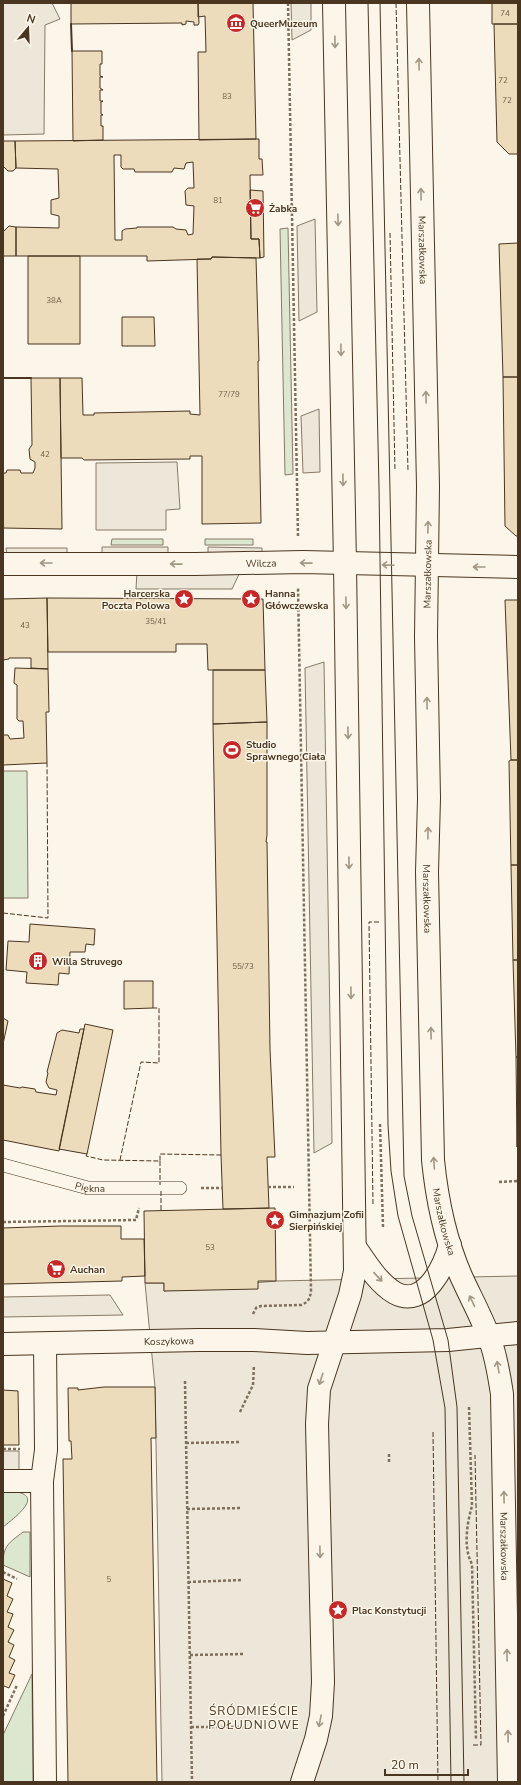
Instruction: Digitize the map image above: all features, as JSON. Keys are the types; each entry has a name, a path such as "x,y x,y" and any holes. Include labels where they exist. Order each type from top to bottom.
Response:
{"main road":[{"path":"302,1782 316,1739 321,1716 323,1682 317,1410 318,1389 350,1295 354,1271 355,1247 345,564 334,3"},
{"name":"Marszałkowska","path":"418,3 428,486 426,637 429,798 427,872 433,1160 440,1206 450,1245 460,1275 489,1336 497,1360 503,1407 509,1782"},
{"name":"Wilcza","path":"3,564 195,564 303,562 518,567"},
{"path":"355,1247 368,1266 388,1287 396,1293 407,1296 415,1295 431,1284 446,1259 450,1245"},
{"path":"334,1342 448,1340 518,1333"},
{"name":"Koszykowa","path":"3,1344 199,1340 334,1342"},
{"path":"44,1782 42,1481 46,1450 45,1344"},
{"path":"3,1482 42,1481"}],"lane":[{"name":"Piękna","path":"3,1165 88,1188 180,1188"}],"path":[{"path":"288,3 298,541"},
{"path":"253,1314 256,1308 261,1306 301,1305 306,1303 311,1291 298,584"},
{"path":"499,1182 518,1181"},
{"path":"268,1187 294,1187"},
{"path":"3,1222 136,1220 140,1205"},
{"path":"240,1412 253,1385 254,1370"},
{"path":"185,1381 192,1782"},
{"path":"469,1407 472,1506 468,1521 468,1557 472,1564 476,1739"},
{"path":"186,1443 241,1442"},
{"path":"389,1454 389,1463"},
{"path":"187,1509 242,1508"},
{"path":"188,1582 244,1580"},
{"path":"190,1655 244,1654"},
{"path":"191,1727 246,1727"}],"green space":[{"path":"288,228 293,474 285,475 280,229"},
{"path":"112,539 163,539 163,545 111,545"},
{"path":"205,539 253,539 253,545 205,545"},
{"path":"3,771 27,771 28,898 3,898"},
{"path":"3,1491 17,1492 25,1495 28,1499 27,1504 23,1509 3,1527"},
{"path":"23,1532 30,1532 30,1577 3,1565 4,1553 8,1545"},
{"path":"32,1674 33,1782 3,1782 3,1735"}],"shaded area":[{"path":"3,3 52,3 60,19 45,25 44,134 3,135"},
{"path":"291,3 311,3 311,30 292,40"},
{"path":"315,219 317,312 299,321 297,226"},
{"path":"319,409 320,472 303,473 301,416"},
{"path":"177,462 180,509 166,510 166,530 96,530 96,463"},
{"path":"102,547 168,547 168,555 102,555"},
{"path":"208,547 262,548 262,554 208,554"},
{"path":"6,548 67,548 67,555 7,556"},
{"path":"241,570 232,589 136,589 137,571"},
{"path":"324,662 332,1143 314,1153 305,668"},
{"name":"Plac Konstytucji","path":"518,1276 518,1782 162,1782 155,1387 145,1283 164,1283 164,1291 276,1281"},
{"path":"110,1295 123,1315 3,1317 3,1297"},
{"path":"3,1451 19,1451 19,1471 3,1472"}],"building":[{"path":"71,3 198,3 199,23 198,25 194,25 194,22 186,21 186,24 182,25 182,23 71,24"},
{"path":"198,3 253,3 256,139 199,140 198,52 206,52 205,16 198,17"},
{"path":"492,3 518,3 518,24 492,24"},
{"path":"494,24 518,24 518,154 509,154 497,142"},
{"path":"72,51 102,51 100,76 103,77 100,77 100,88 103,90 100,90 100,101 103,101 101,102 101,114 103,115 101,115 101,126 103,126 103,140 73,141"},
{"path":"259,139 259,159 262,159 263,175 250,175 251,239 259,239 260,258 212,257 211,259 147,261 147,256 16,256 16,227 59,228 59,216 51,214 51,200 59,198 58,169 16,168 15,141","holes":["114,155 121,155 121,167 123,169 134,169 135,172 172,172 174,168 184,169 186,163 193,162 194,188 188,188 185,191 186,205 194,206 193,234 188,235 186,230 176,229 173,227 137,227 125,229 122,231 122,240 115,240"]},
{"path":"3,141 15,141 16,168 13,171 8,171 3,166"},
{"path":"250,190 263,191 264,257 260,258 259,239 251,239"},
{"path":"9,226 16,227 16,256 3,256 3,232"},
{"path":"518,243 518,377 503,377 499,244"},
{"path":"28,256 80,256 80,344 28,344"},
{"path":"212,257 256,258 261,523 202,524 202,456 190,456 190,459 84,460 82,458 61,458 60,378 82,378 83,415 94,415 94,413 190,411 190,414 200,415 197,259 211,259"},
{"path":"122,317 154,317 155,346 122,346"},
{"path":"503,377 518,377 518,536 516,536 505,526"},
{"path":"31,378 60,378 62,529 3,528 3,473 6,473 7,470 20,470 21,473 33,473 35,468 35,462 30,459 29,449 32,445"},
{"path":"47,598 263,599 265,670 208,670 207,644 176,644 176,652 48,652"},
{"path":"47,598 48,669 31,668 31,658 9,658 3,660 3,599"},
{"path":"505,600 518,600 518,760 511,760"},
{"path":"15,668 48,669 49,712 46,712 47,763 3,765 3,735 8,735 10,739 24,738 23,721 19,721 17,719 17,685 14,683"},
{"path":"213,670 265,670 267,722 213,724"},
{"path":"267,722 266,842 270,1049 275,1157 267,1157 269,1208 223,1209 213,724"},
{"path":"518,760 518,865 511,865 509,761"},
{"path":"511,865 518,865 518,960 513,960"},
{"name":"Willa Struvego","path":"30,924 95,929 94,945 86,944 85,952 70,952 69,974 59,973 58,985 26,983 27,972 6,970 8,941 29,942"},
{"path":"513,960 518,960 518,1057 516,1057"},
{"path":"124,981 153,981 153,1008 124,1009"},
{"path":"3,1018 8,1021 3,1044"},
{"path":"85,1024 113,1030 87,1154 59,1149"},
{"path":"80,1029 84,1029 59,1151 3,1140 3,1085 35,1089 36,1092 56,1095 57,1090 49,1088 46,1082 47,1072 57,1033 62,1030 79,1033"},
{"path":"516,1057 518,1057 517,1147"},
{"path":"275,1208 276,1281 258,1281 258,1289 164,1291 164,1283 145,1283 144,1211"},
{"path":"121,1226 121,1239 144,1239 145,1276 122,1277 122,1281 3,1284 3,1228"},
{"path":"104,1387 155,1387 156,1438 151,1438 157,1782 68,1782 63,1459 72,1459 71,1441 69,1441 68,1388 78,1388 78,1390"},
{"path":"3,1390 18,1391 19,1445 3,1445"},
{"path":"3,1579 12,1583 7,1596 13,1599 7,1612 13,1614 8,1627 14,1630 8,1642 14,1645 9,1657 15,1660 9,1673 15,1675 9,1688 3,1687"}],"tram line":[{"path":"368,3 379,487 388,1125 391,1171 398,1216 433,1340 445,1408 451,1782"},
{"path":"380,3 404,1176 412,1216 448,1340 457,1407 464,1782"}],"fence":[{"path":"396,3 408,471"},
{"path":"390,233 395,471"},
{"path":"3,913 48,918 47,763"},
{"path":"373,1204 369,922 380,922"},
{"path":"120,1160 141,1062 159,1063 159,1008 153,1008"},
{"path":"87,1154 86,1156 103,1160 160,1161 160,1154 221,1155"},
{"path":"160,1161 160,1185"},
{"path":"161,1191 161,1210"},
{"path":"433,1432 438,1782"},
{"path":"473,1745 481,1745 475,1455"}],"wall":[{"path":"71,24 72,51"},
{"path":"3,378 31,378"}],"place":[{"name":"QueerMuzeum","path":"236,23"},
{"name":"Żabka","path":"255,208"},
{"name":"Harcerska Poczta Polowa","path":"184,599"},
{"name":"Hanna Główczewska","path":"251,599"},
{"name":"Studio Sprawnego Ciała","path":"232,750"},
{"name":"Willa Struvego","path":"38,961"},
{"name":"Gimnazjum Zofii Sierpińskiej","path":"275,1220"},
{"name":"Auchan","path":"56,1269"},
{"name":"Plac Konstytucji","path":"338,1610"}],"district":[{"name":"ŚRÓDMIEŚCIE POŁUDNIOWE","path":"254,1718"}]}
